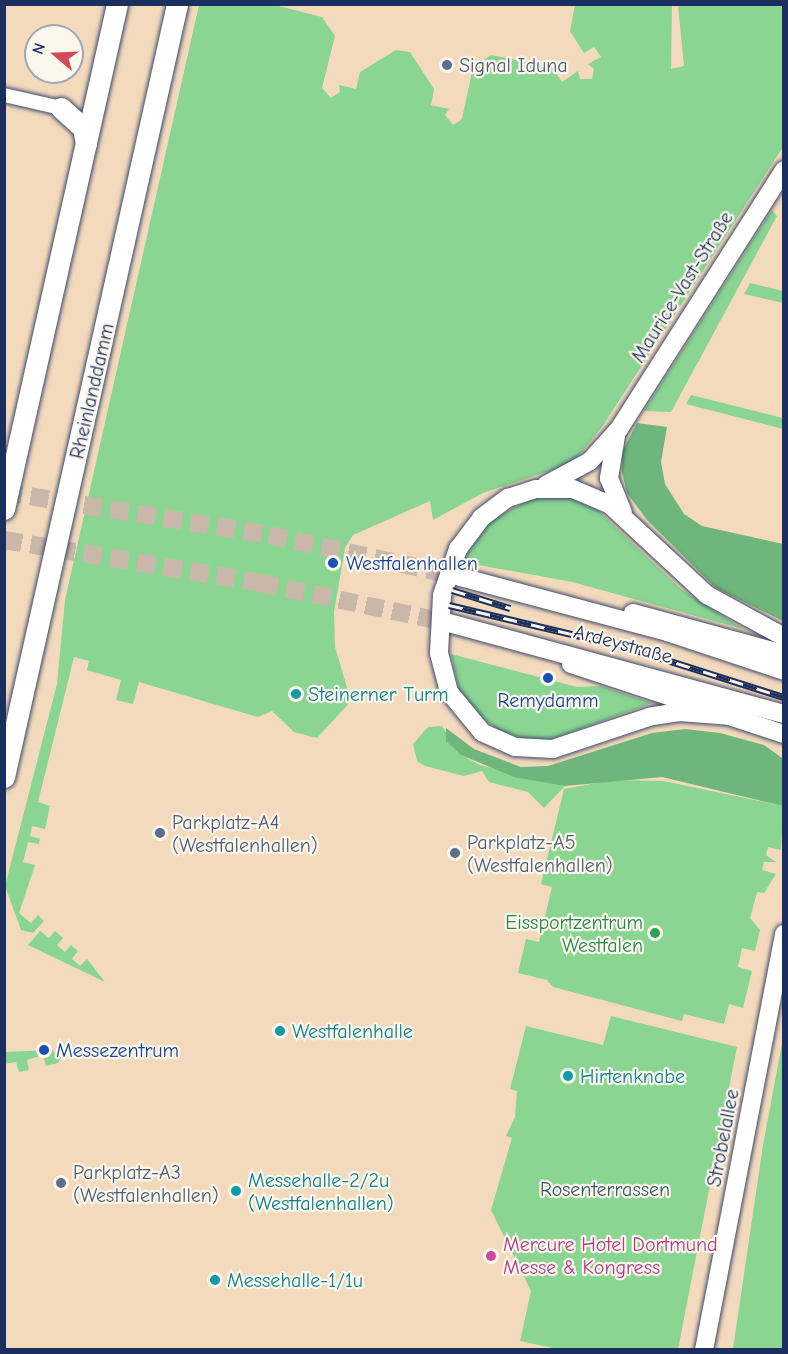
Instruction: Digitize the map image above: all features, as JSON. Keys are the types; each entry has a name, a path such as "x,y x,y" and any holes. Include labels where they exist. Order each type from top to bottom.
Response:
{"main road":[{"path":"4,509 117,4"},
{"name":"Rheinlanddamm","path":"4,777 177,4"},
{"path":"61,108 85,103 98,91"},
{"path":"61,108 83,128 86,145"},
{"name":"Maurice-Vast-Straße","path":"619,429 783,170"},
{"path":"619,429 590,461 537,489 508,498 481,518 449,569 438,615 439,653 449,692 460,710 497,740 533,749 579,743 679,712 732,716"},
{"path":"619,429 609,478 630,521"},
{"path":"537,489 583,492 630,521 697,588 783,637"},
{"name":"Ardeystraße","path":"457,576 566,603 783,671"},
{"path":"566,603 655,616 783,654"},
{"name":"Ardeystraße","path":"449,623 783,714"},
{"path":"491,633 617,681 732,716 780,734"},
{"name":"Strobelallee","path":"704,1350 783,934"}],"street":[{"path":"4,95 61,108"}],"green space":[{"path":"199,5 275,5 322,17 335,36 322,88 331,98 340,92 339,85 356,89 360,72 396,50 410,52 434,89 431,105 449,109 445,115 453,125 462,119 473,67 491,55 552,67 562,82 578,71 580,79 592,79 594,69 588,64 601,57 594,47 584,53 570,31 575,5 672,5 671,69 684,66 678,5 783,5 783,147 602,427 573,463 483,493 433,520 430,501 353,535 345,548 334,612 335,647 351,701 317,738 294,732 272,711 258,717 139,682 133,704 116,700 121,680 87,670 89,661 74,657 38,802 50,806 45,829 32,826 30,836 40,839 39,844 28,842 23,862 35,865 19,913 31,923 38,915 44,921 33,933 21,930 5,886 57,684 65,600"},
{"path":"772,210 777,216 671,412 644,411"},
{"path":"750,283 783,291 783,303 744,294"},
{"path":"691,395 783,418 783,429 686,404"},
{"path":"637,423 667,427 661,462 665,484 684,514 702,526 783,544 783,621 716,588 647,520 627,493 622,472 622,452"},
{"path":"532,498 571,498 593,506 681,589 743,629 572,582 462,562 491,520"},
{"path":"451,654 577,687 601,686 652,703 546,741 522,738 497,729 473,711 459,689"},
{"path":"442,726 461,755 480,765 565,786 544,808 528,792 489,782 482,771 464,776 425,766 417,761 413,744 428,727"},
{"path":"446,728 474,749 521,767 548,766 652,733 685,729 720,733 764,745 782,758 783,806 662,777 565,786 514,777 461,755 446,741"},
{"name":"Eissportzentrum Westfalen","path":"614,780 664,781 783,806 781,850 768,847 766,855 776,862 764,862 762,870 776,874 764,893 757,892 750,918 760,930 755,951 742,948 738,967 752,971 743,1008 729,1004 724,1024 684,1014 682,1021 553,987 547,980 518,973 526,939 539,942 552,887 541,884 564,789"},
{"path":"40,931 49,938 55,931 63,938 57,945 65,952 71,945 78,951 72,959 80,966 87,959 105,982 28,945"},
{"name":"Rosenterrassen","path":"611,1016 737,1047 678,1349 558,1349 520,1341 531,1291 491,1210 512,1138 506,1136 515,1117 517,1091 510,1089 526,1026 603,1045"},
{"path":"783,1038 783,1349 733,1349 763,1145"},
{"path":"52,1050 61,1058 58,1063 46,1066 43,1055 27,1060 29,1070 19,1072 16,1062 5,1064 5,1052"}],"tunnel":[{"path":"4,492 269,535 457,576"},
{"path":"4,540 260,583 449,623"}],"railway":[{"path":"452,590 510,608"},
{"path":"449,605 623,646 784,697"}],"place":[{"name":"Signal Iduna","path":"447,65"},
{"name":"Westfalenhallen","path":"333,563"},
{"name":"Remydamm","path":"548,678"},
{"name":"Steinerner Turm","path":"296,694"},
{"name":"Parkplatz-A4 (Westfalenhallen)","path":"160,833"},
{"name":"Parkplatz-A5 (Westfalenhallen)","path":"455,853"},
{"name":"Eissportzentrum Westfalen","path":"655,933"},
{"name":"Westfalenhalle","path":"280,1031"},
{"name":"Messezentrum","path":"44,1050"},
{"name":"Hirtenknabe","path":"568,1076"},
{"name":"Parkplatz-A3 (Westfalenhallen)","path":"61,1183"},
{"name":"Messehalle-2/2u (Westfalenhallen)","path":"236,1191"},
{"name":"Mercure Hotel Dortmund Messe & Kongress","path":"491,1256"},
{"name":"Messehalle-1/1u","path":"215,1280"}]}
